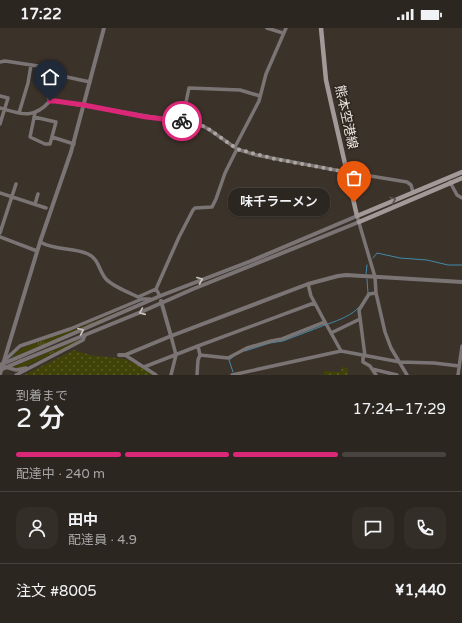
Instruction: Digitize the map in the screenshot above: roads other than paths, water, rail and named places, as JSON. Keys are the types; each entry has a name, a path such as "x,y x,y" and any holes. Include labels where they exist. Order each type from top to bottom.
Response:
{"main road":[{"name":"熊本空港線","path":"321,28 326,80 357,216"},
{"path":"359,222 449,180 462,172"},
{"path":"357,216 414,192 449,180 462,178"}],"street":[{"path":"0,372 37,251 74,144 104,28"},
{"path":"267,28 283,33"},
{"path":"40,242 48,246 88,254 95,258 105,279 138,297 156,289 179,237 195,208 212,207 225,173 260,96 266,74 286,28"},
{"path":"0,62 5,61 58,69 62,76 90,82"},
{"path":"19,113 28,83 31,65"},
{"path":"50,87 48,97 50,101"},
{"path":"182,122 189,88 240,90 260,96"},
{"path":"0,96 8,98 6,109 0,124"},
{"path":"50,101 84,105 146,117 201,125 236,148 275,159 407,182 411,185 414,192"},
{"path":"0,108 35,115 56,122 50,144 45,144 30,137 35,115 43,110 50,101"},
{"path":"52,137 74,144"},
{"path":"449,180 457,195 462,198"},
{"path":"0,233 16,184"},
{"path":"0,193 46,208"},
{"path":"35,204 38,194"},
{"path":"0,372 20,359 160,296 251,261 357,216 375,277 376,293 385,332 391,348 407,375"},
{"path":"2,364 20,359 85,335 359,222"},
{"path":"0,237 37,251"},
{"path":"119,355 125,355 308,284 338,276 462,282"},
{"path":"308,284 314,303 341,351"},
{"path":"156,289 162,302 176,355 171,375"},
{"path":"376,293 369,294 359,310 364,356 363,362 372,369 376,375"},
{"path":"2,364 20,346 70,329 142,299 154,299"},
{"path":"144,367 314,303"},
{"path":"331,333 360,319"},
{"path":"200,355 228,358 247,348 282,339 326,324"},
{"path":"16,375 83,340 85,335"},
{"path":"197,375 198,360 200,355 198,346"},
{"path":"458,375 462,347"},
{"path":"232,375 341,351 400,362 434,363 459,366"},
{"path":"125,355 156,375"},
{"path":"2,364 9,369 16,370 33,366"},
{"path":"372,369 397,375"}],"waterway":[{"path":"373,258 377,253 400,258 427,260 448,265 462,265"},
{"path":"366,274 367,265"},
{"path":"367,279 368,293"},
{"path":"328,324 350,315 360,306"},
{"path":"245,351 270,343 283,341 325,325"},
{"path":"233,357 229,360 233,372"}],"place":[{"name":"味千ラーメン","path":"354,202"}]}
